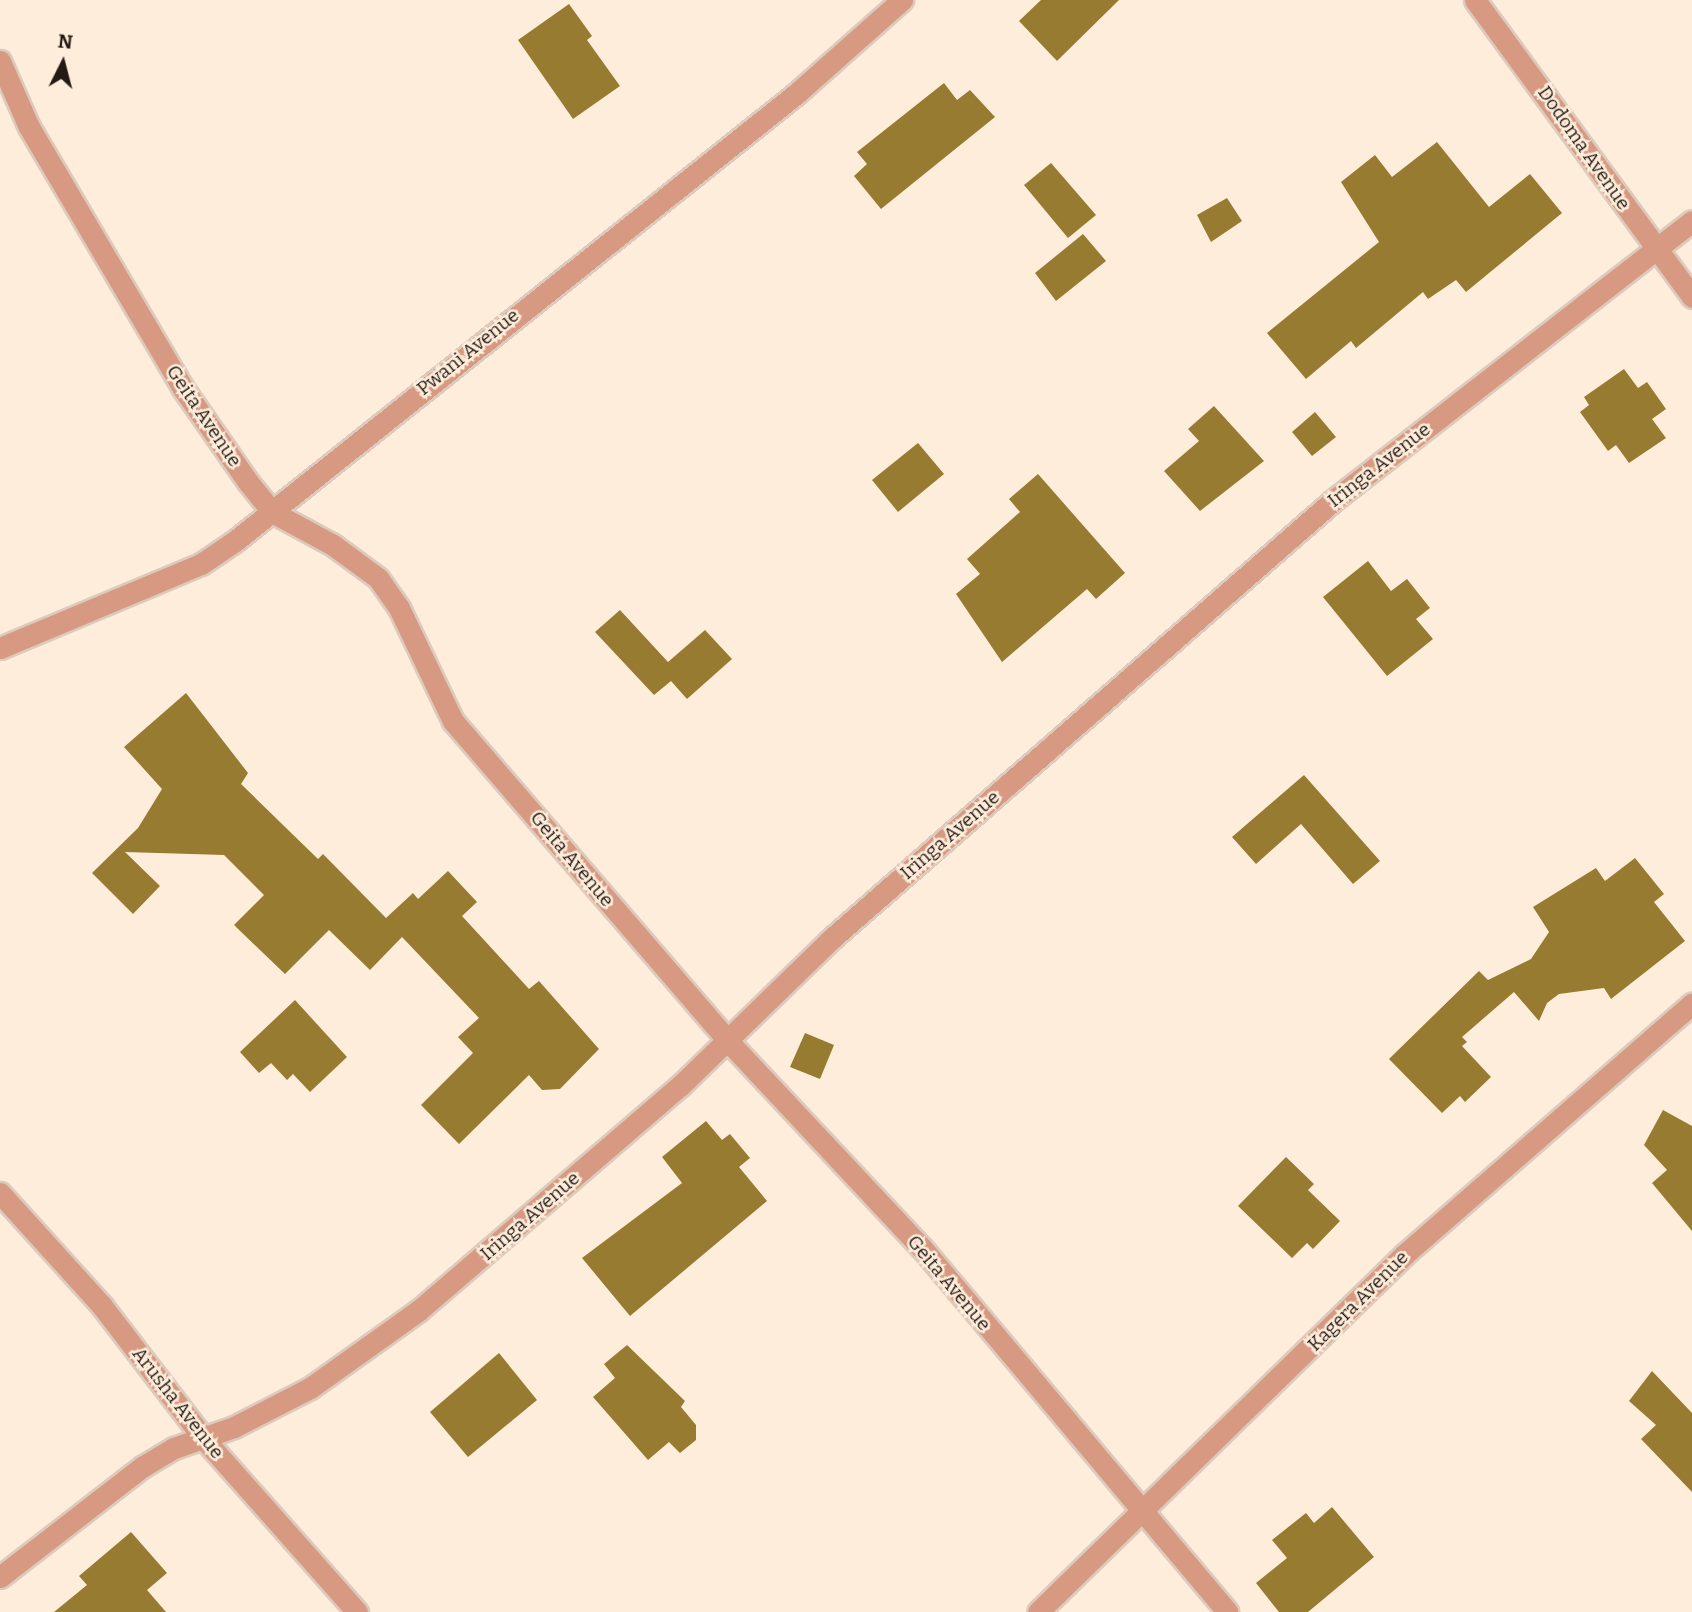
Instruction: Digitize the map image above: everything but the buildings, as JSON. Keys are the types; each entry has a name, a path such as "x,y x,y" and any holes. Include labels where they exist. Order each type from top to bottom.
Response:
{"street":[{"name":"Pwani Avenue","path":"0,648 201,564 272,512 796,94 902,0"},
{"name":"Dodoma Avenue","path":"1475,0 1692,297"},
{"name":"Geita Avenue","path":"0,61 29,127 182,387 272,512 333,545 378,578 400,608 453,722 728,1041 922,1248 1139,1512 1227,1612"},
{"name":"Iringa Avenue","path":"0,1577 142,1467 174,1448 204,1439 310,1388 418,1311 728,1041 830,940 1335,499 1692,221"},
{"name":"Kagera Avenue","path":"1038,1612 1405,1254 1692,1004"},
{"name":"Arusha Avenue","path":"0,1193 102,1306 204,1439 357,1612"}]}
